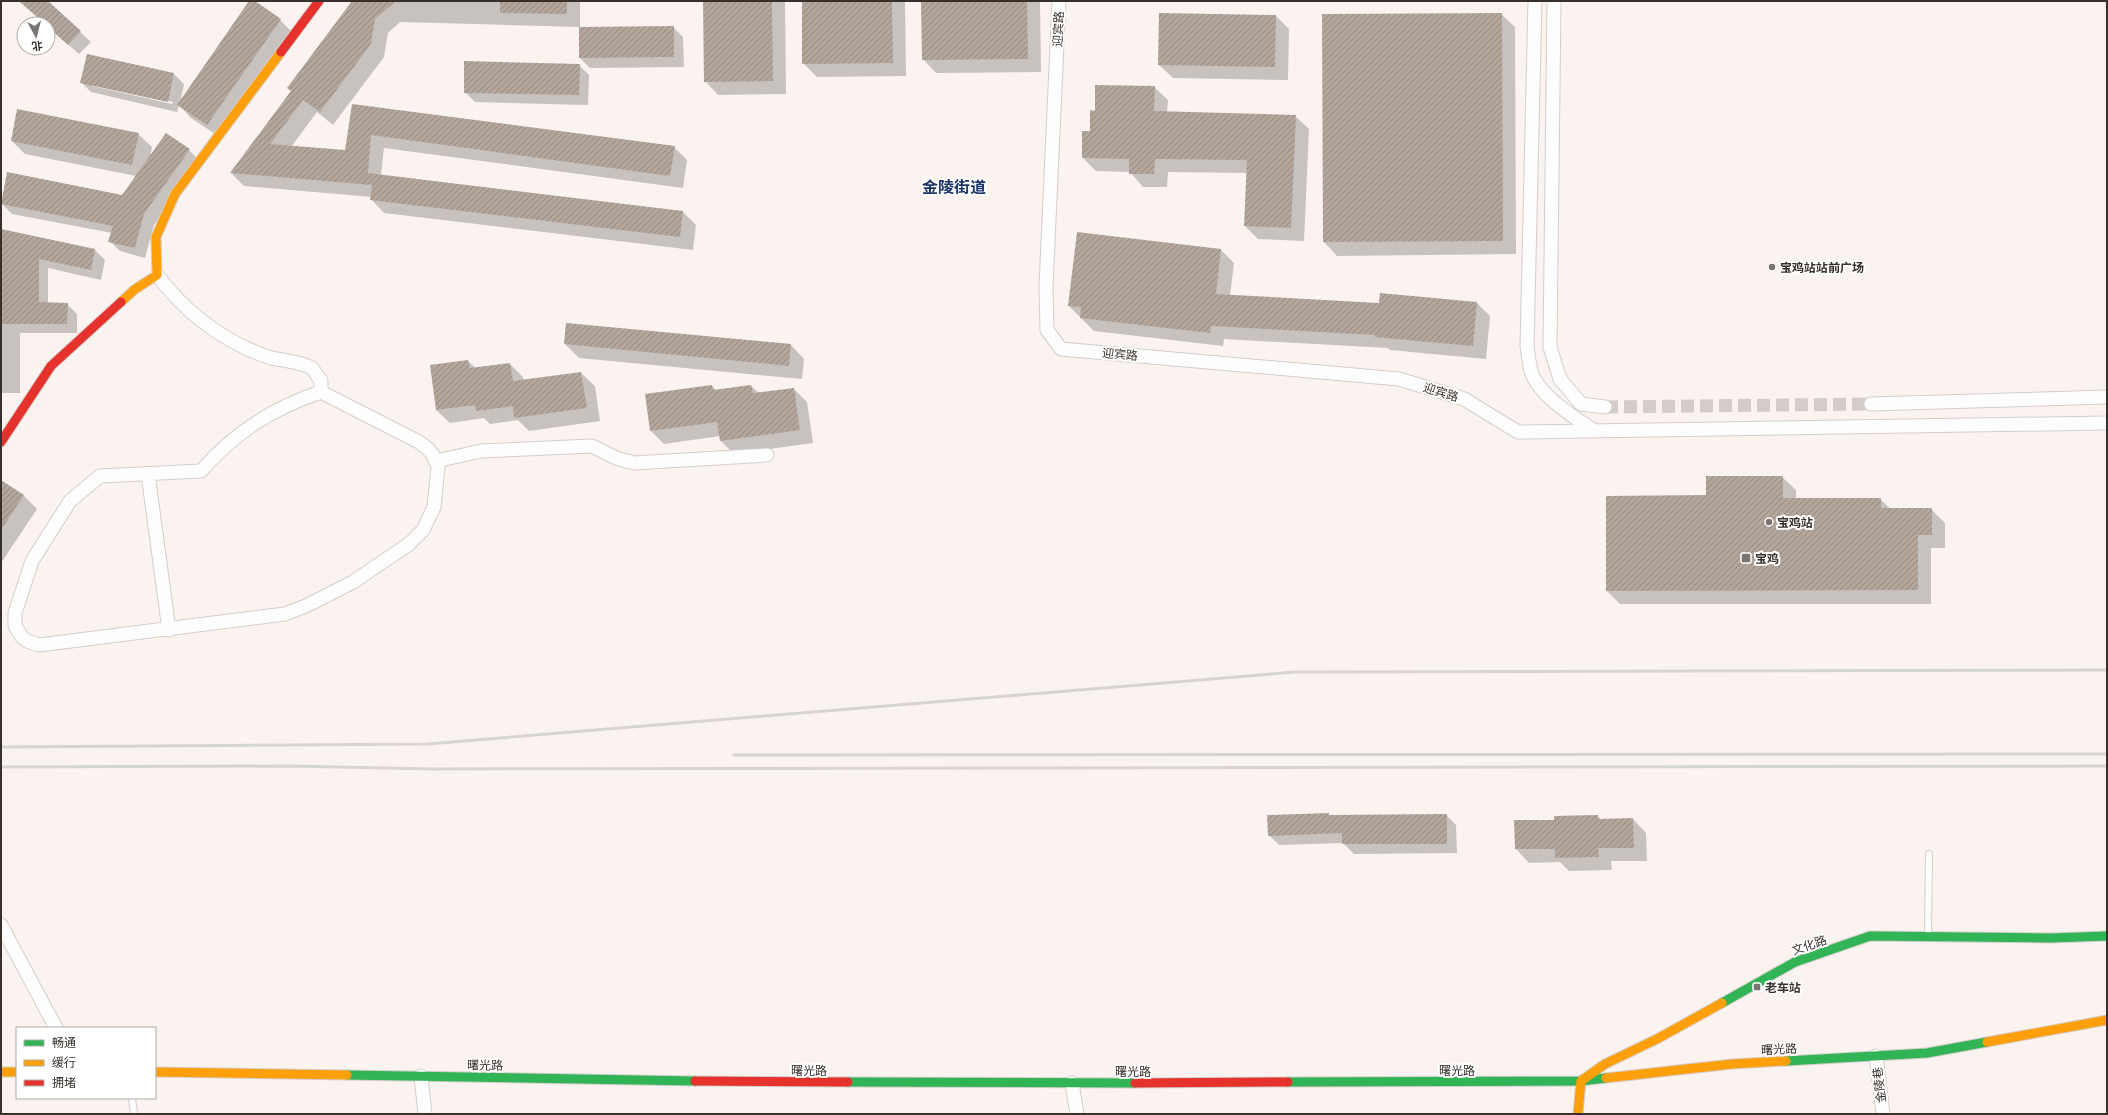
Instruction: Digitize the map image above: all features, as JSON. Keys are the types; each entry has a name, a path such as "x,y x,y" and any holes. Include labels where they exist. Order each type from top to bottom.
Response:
{"street":[{"path":"319,1 174,194 156,237 157,275 169,291 193,315 232,342 270,357 312,368 321,381 321,392"},
{"name":"迎宾路","path":"1059,1 1046,286 1047,330 1061,349 1399,379 1464,399 1518,432 1595,431"},
{"path":"1535,1 1527,346 1531,372 1543,391 1573,416 1595,431 2107,423"},
{"path":"1554,1 1550,346 1560,379 1581,404 1605,407"},
{"path":"1,442 51,366 134,290 157,275"},
{"path":"321,392 419,442 427,448 436,461 438,467 434,507 423,530 409,544 366,574 331,594 285,614 169,630 39,645 33,644 22,637 18,632 14,620 32,561 70,501 100,476 200,471 226,444 256,421 298,399 321,392"},
{"path":"1871,404 2107,397"},
{"path":"436,461 480,451 592,446 616,458 634,462 767,455"},
{"path":"148,474 169,630"},
{"path":"1,925 55,1027"},
{"name":"文化路","path":"1581,1081 1605,1064 1657,1039 1794,962 1870,936 2051,938 2107,936"},
{"name":"曙光路","path":"156,1072 702,1081 1072,1083 1581,1081 1732,1064 1927,1053 2107,1020"},
{"name":"金陵巷","path":"1876,1056 1883,1114"},
{"path":"1,1072 16,1072"},
{"path":"421,1076 424,1114"},
{"path":"1578,1114 1581,1081"},
{"path":"1072,1083 1077,1114"}],"lane":[{"path":"1928,937 1929,854"},
{"path":"132,1099 134,1114"}],"building":[{"path":"19,1 48,1 81,31 68,45 56,34 56,16 36,16"},
{"path":"249,1 255,1 281,19 207,125 177,105"},
{"path":"352,1 396,1 375,19 371,44 320,112 303,100 270,144 345,150 352,104 675,146 670,176 371,135 368,173 683,211 680,237 370,200 372,185 230,173 291,91 287,88"},
{"path":"500,1 567,1 567,14 500,13"},
{"path":"703,1 772,1 773,81 704,82"},
{"path":"802,1 892,1 893,63 802,64"},
{"path":"921,1 1027,1 1028,59 922,60"},
{"path":"1159,13 1276,15 1275,67 1158,65"},
{"path":"1502,13 1503,241 1323,242 1322,14"},
{"path":"674,26 674,57 579,58 579,27"},
{"path":"87,54 174,73 168,102 80,83"},
{"path":"464,61 580,64 579,95 464,93"},
{"path":"1095,85 1155,86 1154,111 1296,115 1291,228 1244,226 1247,160 1155,159 1154,174 1129,174 1129,159 1082,158 1082,131 1090,131 1090,110 1095,111"},
{"path":"17,109 139,133 132,165 11,141"},
{"path":"166,133 190,149 144,214 135,248 108,242 113,226 1,204 7,172 122,195"},
{"path":"1,229 95,249 91,270 39,259 39,302 68,303 67,324 1,324"},
{"path":"1077,232 1221,249 1216,294 1379,303 1380,293 1477,302 1473,346 1375,337 1375,335 1211,326 1210,333 1080,318 1081,307 1068,306"},
{"path":"566,323 791,344 789,366 564,344"},
{"path":"468,360 470,368 510,363 513,381 581,372 587,408 514,418 513,406 476,411 475,405 436,410 430,365"},
{"path":"712,385 713,390 751,385 753,393 794,388 800,430 720,441 717,422 650,431 645,394"},
{"name":"宝鸡站","path":"1706,476 1783,476 1783,498 1881,498 1881,508 1932,508 1932,535 1918,535 1918,590 1606,591 1606,496 1706,495"},
{"path":"1,480 24,495 1,530"},
{"path":"1329,813 1329,815 1447,814 1447,844 1342,844 1342,833 1268,836 1267,815"},
{"path":"1598,815 1598,819 1633,818 1634,848 1598,848 1599,857 1555,858 1555,849 1515,849 1514,820 1554,820 1554,816"}],"tunnel":[{"path":"1605,407 1871,404"}],"railway":[{"path":"1,747 428,744 1295,672 2107,670"},
{"path":"734,755 2107,754"},
{"path":"1,767 291,766 432,769 2107,766"}],"traffic: fast":[{"path":"1722,1003 1795,962 1870,936 2051,938 2107,936"},
{"path":"1786,1061 1927,1053 1987,1042"},
{"path":"347,1075 695,1081"},
{"path":"1288,1082 1581,1081 1606,1078"},
{"path":"848,1082 1135,1083"}],"traffic: slow":[{"path":"121,302 134,290 157,275 156,237 175,194 281,52"},
{"path":"1578,1114 1581,1081 1605,1064 1657,1039 1722,1003"},
{"path":"1987,1042 2107,1020"},
{"path":"1606,1078 1732,1064 1786,1061"},
{"path":"1,1072 16,1072"},
{"path":"156,1072 347,1075"}],"traffic: jam":[{"path":"281,52 319,1"},
{"path":"1,442 51,366 121,302"},
{"path":"695,1081 848,1082"},
{"path":"1135,1083 1288,1082"}],"place":[{"name":"宝鸡站站前广场","path":"1772,267"},
{"name":"宝鸡站","path":"1769,522"},
{"name":"宝鸡","path":"1746,558"},
{"name":"老车站","path":"1757,987"}],"district":[{"name":"金陵街道","path":"954,186"}]}
